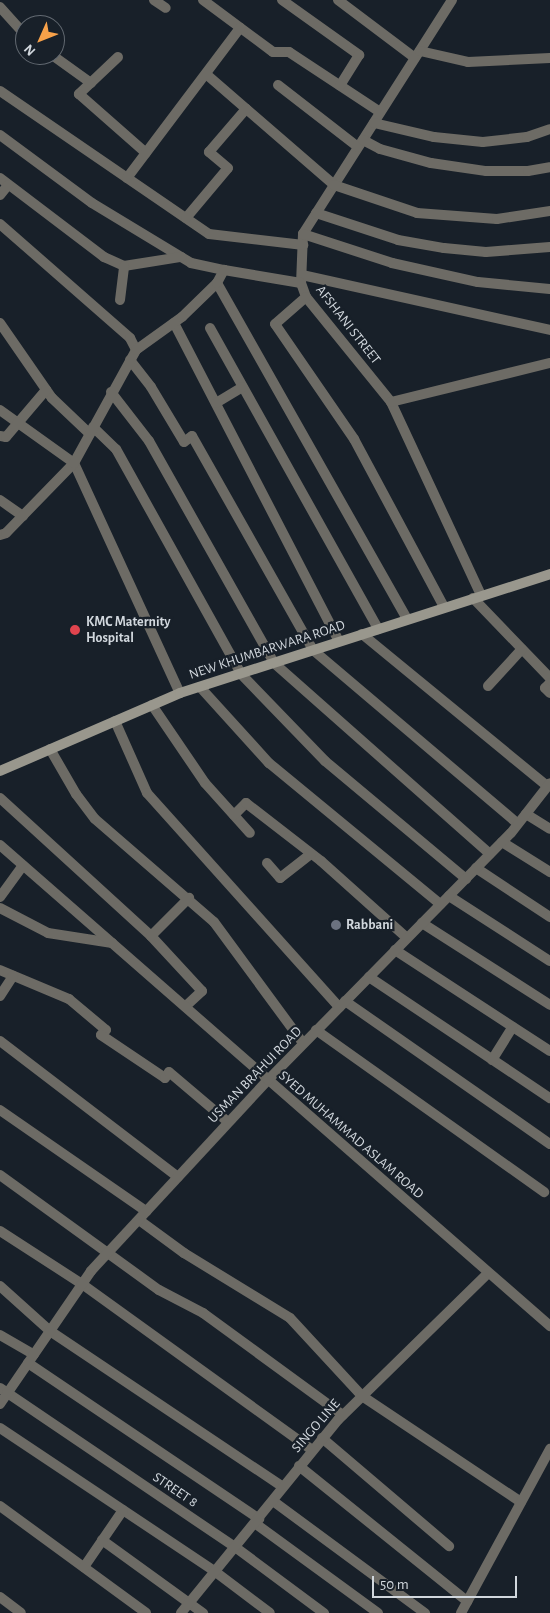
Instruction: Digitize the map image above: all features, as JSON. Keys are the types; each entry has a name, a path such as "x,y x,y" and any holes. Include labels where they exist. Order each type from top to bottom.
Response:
{"main road":[{"name":"NEW KHUMBARWARA ROAD","path":"0,771 180,694 477,596 549,577"}],"street":[{"path":"154,0 166,8"},
{"path":"204,0 273,52 289,52 380,112"},
{"path":"282,0 359,55 340,86"},
{"path":"338,0 417,54 468,62 550,58"},
{"path":"449,2 303,234 392,263 478,282 550,290"},
{"path":"0,7 15,24"},
{"path":"127,178 240,28"},
{"path":"118,57 79,94 146,153"},
{"path":"65,64 91,82"},
{"path":"206,74 334,185 417,213 497,219 550,211"},
{"path":"278,85 361,144 431,164 486,171 528,171 550,167"},
{"path":"0,91 209,234 303,245"},
{"path":"186,218 228,168 209,152 246,109"},
{"path":"374,123 434,137 483,142 527,137 550,130"},
{"path":"0,135 92,203 191,263 224,270 301,279 550,330"},
{"path":"0,195 4,182 104,257 124,266 181,257"},
{"path":"316,213 398,240 444,248 486,252 550,247"},
{"path":"0,224 130,338 136,350"},
{"name":"AFSHANI STREET","path":"303,234 301,279 306,297 391,402 477,596 522,649 550,678"},
{"path":"120,300 124,266"},
{"path":"0,536 23,516 74,463 136,350 174,323 217,283 224,270"},
{"path":"217,283 407,619"},
{"path":"306,297 275,324 354,439 444,607"},
{"path":"0,323 46,390 91,430 116,449 240,674 326,761 466,879"},
{"path":"174,323 339,641"},
{"path":"210,328 378,629"},
{"path":"130,360 151,388 184,442 192,436 312,650 518,823"},
{"path":"391,402 550,363"},
{"path":"216,403 243,387"},
{"path":"0,436 6,438 46,390"},
{"path":"112,392 149,441 274,663 490,854"},
{"path":"0,410 74,463 180,694"},
{"path":"0,500 23,516"},
{"path":"362,634 549,784"},
{"path":"488,686 522,649"},
{"path":"550,683 545,688 550,693"},
{"path":"200,687 269,763 440,904"},
{"path":"152,705 190,762 250,833"},
{"path":"115,721 147,793 342,1004 550,1144"},
{"path":"50,749 76,794 96,819 214,922 304,1043"},
{"name":"USMAN BRAHUI ROAD","path":"0,1404 4,1391 31,1359 82,1284 109,1252 268,1080 502,842 549,784"},
{"path":"0,798 151,936 202,991 185,1007"},
{"path":"234,815 246,803 311,854 407,938"},
{"path":"526,814 550,829"},
{"path":"502,842 550,872"},
{"name":"SYED MUHAMMAD ASLAM ROAD","path":"0,845 550,1326"},
{"path":"267,864 280,878 311,854"},
{"path":"0,897 23,865"},
{"path":"476,868 550,917"},
{"path":"449,896 550,960"},
{"path":"151,936 188,898"},
{"path":"0,908 48,933 112,943"},
{"path":"422,923 550,1005"},
{"path":"395,950 550,1051"},
{"path":"0,970 69,999 106,1030 101,1035 165,1078 169,1072 228,1122"},
{"path":"0,996 13,976"},
{"path":"369,977 550,1098"},
{"path":"492,1060 513,1027"},
{"path":"316,1030 544,1192"},
{"path":"0,1041 178,1177"},
{"path":"0,1110 146,1211"},
{"path":"0,1175 159,1290 203,1313 343,1415"},
{"path":"139,1220 184,1253 290,1318 362,1396 521,1502"},
{"path":"0,1231 82,1284 312,1450"},
{"name":"SINGO LINE","path":"181,1613 213,1570 258,1521 322,1438 362,1396 488,1273"},
{"path":"0,1286 50,1331 283,1487"},
{"path":"0,1335 258,1521 378,1613"},
{"name":"STREET 8","path":"4,1391 235,1547 324,1613"},
{"path":"0,1428 213,1570 270,1613"},
{"path":"322,1438 449,1546"},
{"path":"460,1613 550,1449"},
{"path":"300,1466 467,1601"},
{"path":"273,1500 425,1613"},
{"path":"0,1506 146,1613"},
{"path":"84,1567 123,1510"},
{"path":"102,1540 203,1613"},
{"path":"0,1597 21,1613"}],"place":[{"name":"KMC Maternity Hospital","path":"75,630"},
{"name":"Rabbani","path":"336,925"}]}
